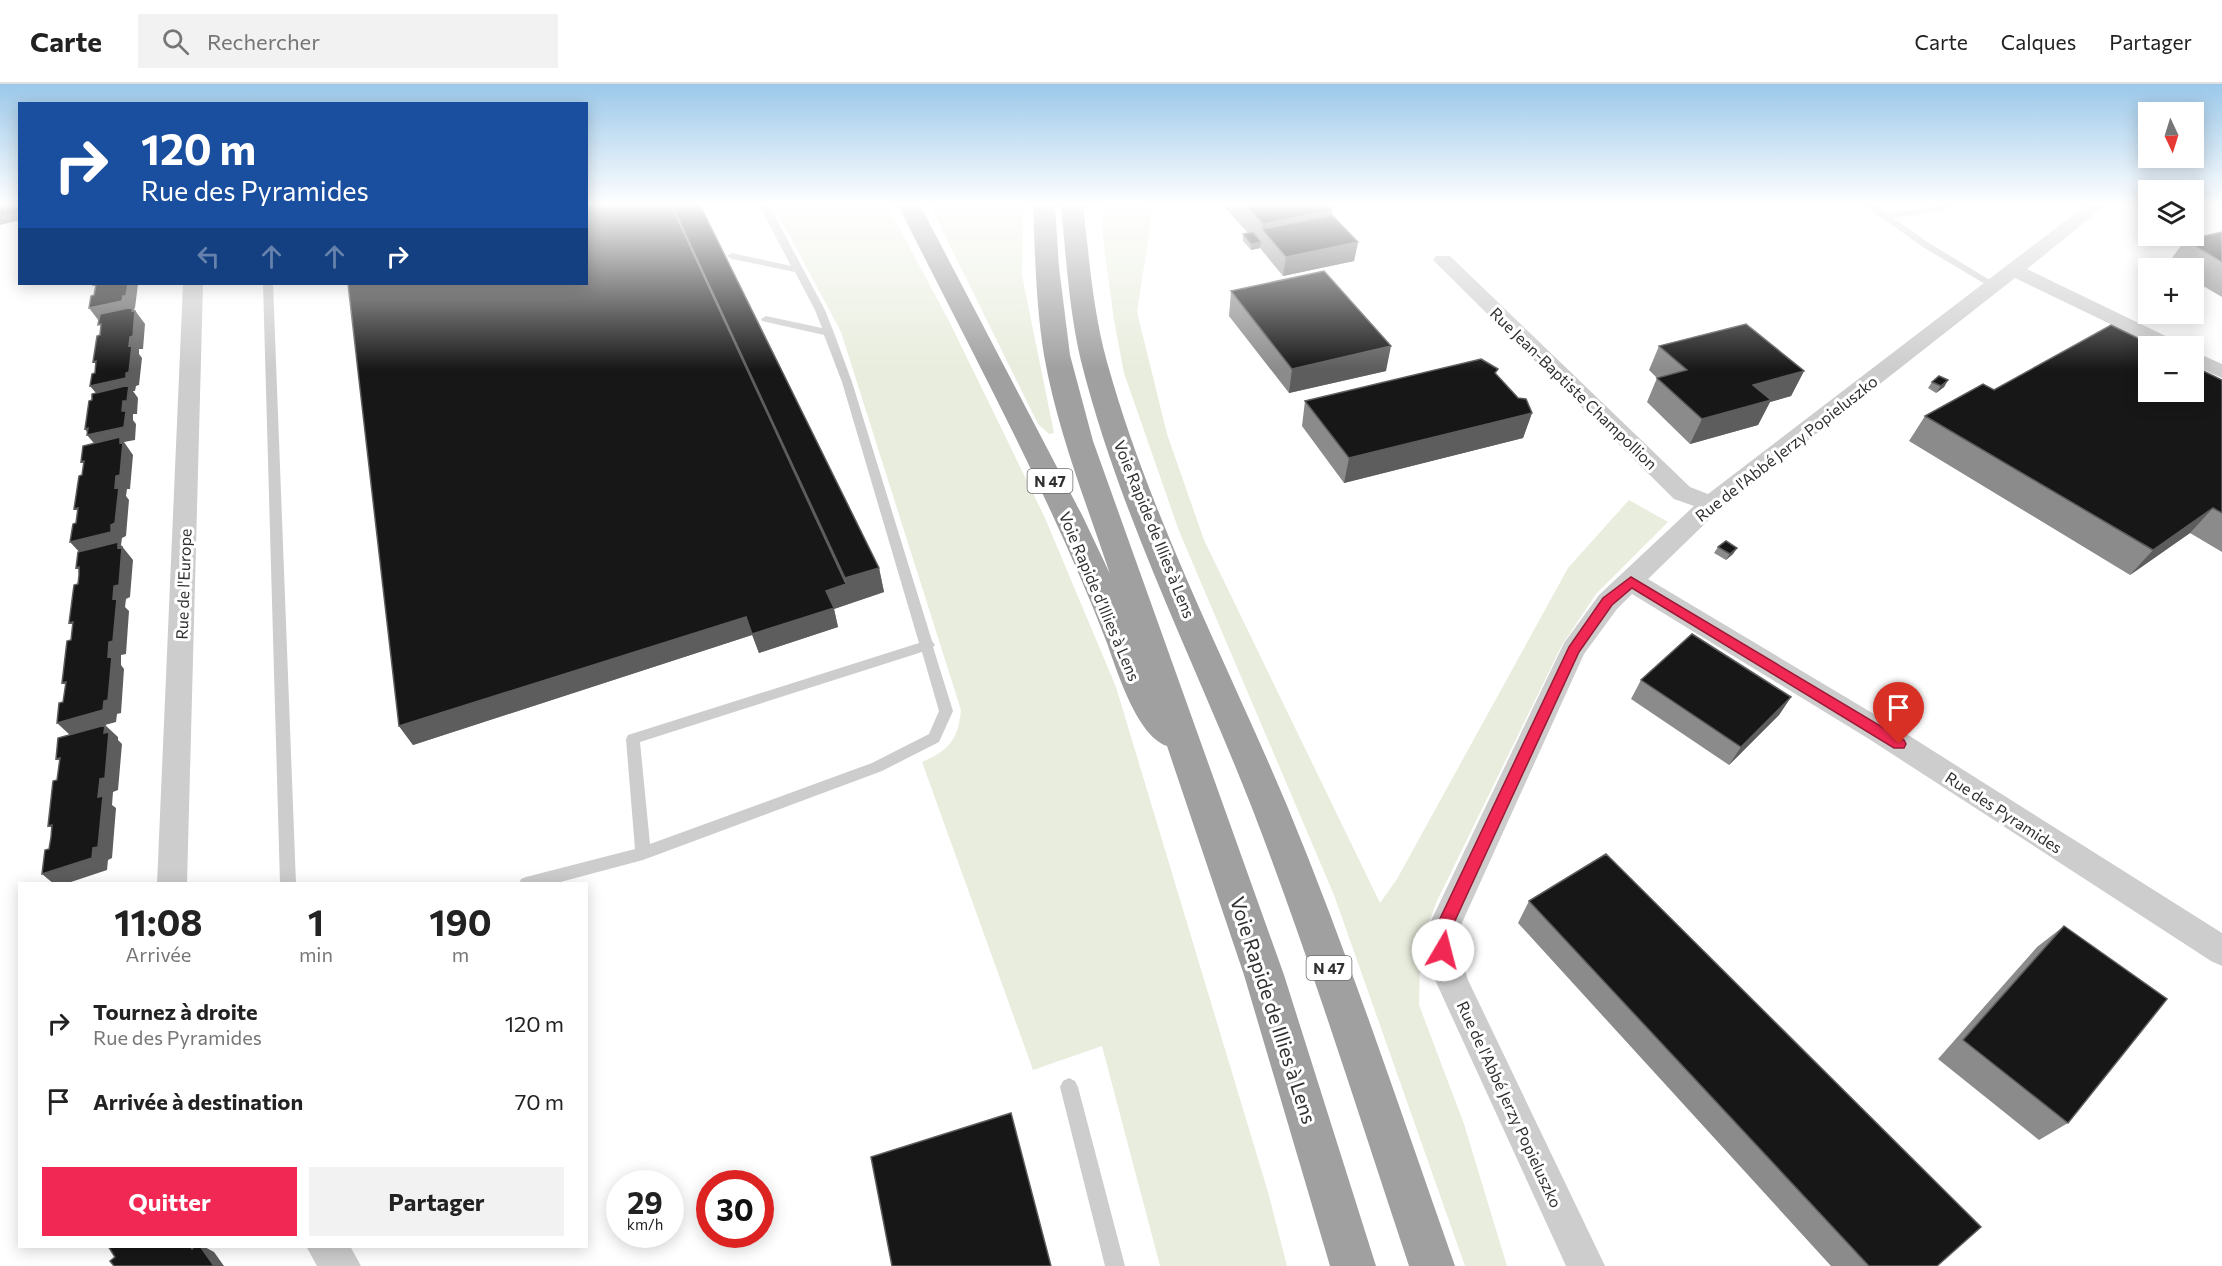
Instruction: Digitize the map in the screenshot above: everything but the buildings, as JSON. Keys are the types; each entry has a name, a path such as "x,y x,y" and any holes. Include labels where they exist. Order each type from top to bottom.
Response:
{"highway":[{"name":"Voie Rapide d’Illies à Lens","path":"937,260 1068,518 1100,586 1145,700 1188,755"},
{"name":"Voie Rapide de Illies à Lens","path":"1047,260 1057,355 1079,441 1267,986 1353,1266"},
{"name":"Voie Rapide de Illies à Lens","path":"1078,260 1082,302 1094,360 1120,447 1149,523 1270,809 1327,962 1432,1266"}],"street":[{"name":"Rue Jean-Baptiste Champollion","path":"1443,260 1682,493 1711,504"},
{"name":"Rue de l'Abbé Jerzy Popieluszko","path":"1586,1266 1452,981 1443,950 1445,925 1573,650 1608,602 1711,504 2026,260"},
{"path":"2003,278 2146,336"},
{"name":"Rue de l'Europe","path":"172,882 193,285"},
{"path":"2204,363 2222,372"},
{"name":"Rue des Pyramides","path":"1631,581 1879,731 2222,951"},
{"path":"327,1248 342,1266"}],"lane":[{"path":"752,260 799,270"},
{"path":"534,882 643,853 877,767 934,738 946,711 847,382 820,310 793,260"},
{"path":"1961,260 2003,278"},
{"path":"268,285 288,882"},
{"path":"766,319 829,333"},
{"path":"643,853 633,739 928,645"},
{"path":"1068,1087 1115,1266"}],"green space":[{"path":"803,260 916,260 950,323 1045,518 1116,687 1268,1192 1287,1266 1160,1266 1102,1046 1033,1070 922,762 939,753 951,742 958,729 961,710 841,332"},
{"path":"957,260 1022,260 1022,275 1054,433 1049,434 1038,424"},
{"path":"1106,260 1145,260 1137,312 1167,434 1204,540 1380,903 1397,879 1568,568 1629,500 1668,522 1596,594 1562,645 1437,901 1425,933 1420,963 1419,1005 1464,1124 1507,1266 1465,1266 1334,895 1179,531 1124,373"}],"route":[{"path":"1443,950 1445,925 1573,650 1608,602 1631,581 1899,744"}]}
